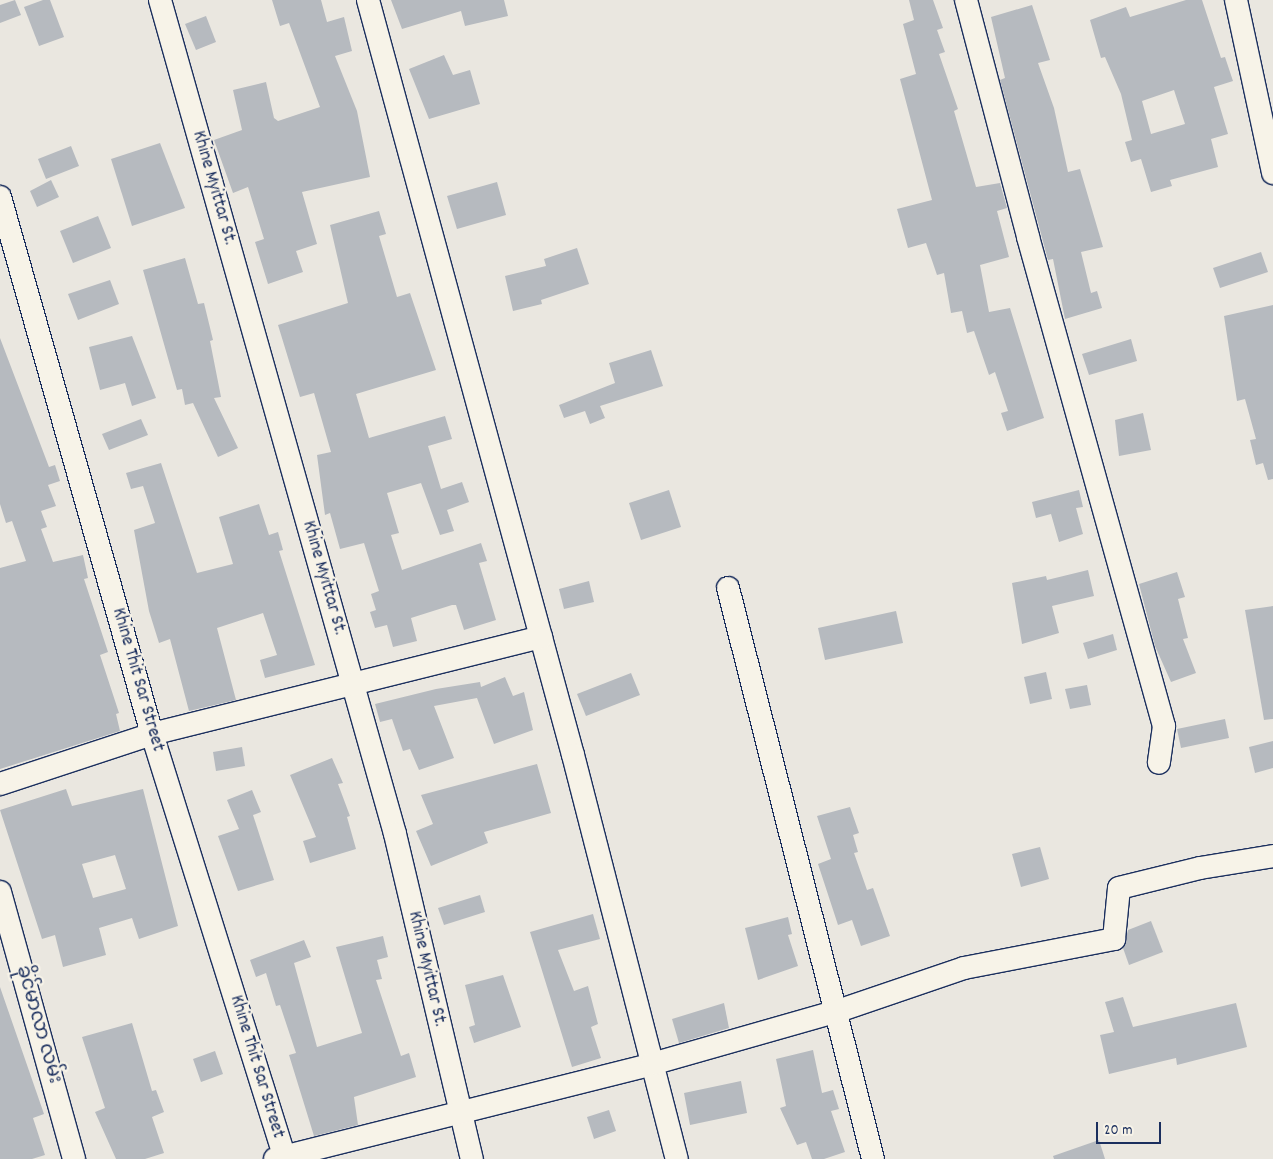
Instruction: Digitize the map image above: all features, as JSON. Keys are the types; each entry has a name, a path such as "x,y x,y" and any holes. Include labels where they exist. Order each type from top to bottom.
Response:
{"street":[{"name":"Khine Myittar St.","path":"160,0 395,834 472,1159"},
{"path":"368,0 541,637 677,1159"},
{"path":"966,0 1028,237 1164,726 1159,763"},
{"path":"1236,0 1273,174"},
{"name":"Khine Thit Sar Street","path":"0,197 152,734 281,1158"},
{"path":"728,588 873,1159"},
{"path":"0,784 152,734 352,681 541,637"},
{"path":"281,1158 652,1064 835,1012 964,968 1114,939 1119,888 1200,868 1273,856"},
{"name":"ခိုင်မာလာ လမ်း","path":"0,892 74,1159"}],"building":[{"path":"15,0 21,15 0,23 0,5"},
{"path":"43,0 50,0 64,37 39,46 24,7"},
{"path":"272,0 321,0 327,22 344,17 352,51 335,56 357,111 370,177 302,192 317,244 296,251 303,272 268,284 255,242 264,239 248,187 233,193 214,140 242,130 233,90 266,82 274,118 278,121 320,107 289,23 280,26"},
{"path":"391,0 504,0 508,16 465,26 461,11 402,29"},
{"path":"909,0 933,0 943,28 937,30 945,52 939,54 958,109 954,111 976,187 1000,183 1007,208 997,211 1009,257 980,265 989,312 1010,308 1044,418 1007,431 1001,413 1008,411 995,372 989,375 974,331 967,333 962,311 951,313 944,273 937,275 926,243 908,248 897,209 932,200 900,79 916,74 903,24 914,20"},
{"path":"1186,0 1202,0 1221,58 1225,57 1233,81 1214,87 1228,134 1211,139 1218,167 1170,180 1172,186 1151,192 1141,159 1131,162 1125,142 1132,140 1121,94 1105,57 1101,58 1090,20 1126,7 1130,17","holes":["1174,90 1185,124 1151,134 1142,101"]},
{"path":"1032,5 1050,60 1038,63 1054,108 1068,172 1080,169 1103,247 1081,252 1091,293 1097,291 1102,308 1065,319 1053,259 1048,260 1000,80 1005,78 991,17"},
{"path":"206,16 216,42 196,50 185,24"},
{"path":"444,55 453,75 470,70 480,104 429,119 409,69"},
{"path":"160,143 185,208 132,226 111,159"},
{"path":"71,146 79,166 46,179 38,159"},
{"path":"51,180 59,197 37,207 30,191"},
{"path":"497,182 506,215 457,229 447,196"},
{"path":"379,211 386,234 379,236 397,297 410,293 436,370 356,394 369,438 445,416 452,439 428,446 441,489 462,482 469,502 447,510 454,531 440,535 421,483 387,493 399,533 391,535 402,570 481,543 487,561 479,563 496,620 464,630 456,605 452,605 411,618 417,641 393,647 387,625 375,628 370,612 376,610 371,594 379,591 364,543 340,549 330,513 325,515 317,455 331,452 314,393 300,397 278,325 348,303 330,225"},
{"path":"98,216 111,248 73,263 60,231"},
{"path":"577,248 589,284 541,300 542,304 513,311 505,276 546,266 544,259"},
{"path":"1261,252 1268,272 1220,288 1213,268"},
{"path":"185,258 198,304 204,303 213,340 210,341 221,397 214,398 238,448 218,457 193,403 185,405 182,389 177,390 143,270"},
{"path":"110,280 119,304 78,320 68,294"},
{"path":"1273,305 1273,479 1268,480 1263,463 1256,465 1250,440 1256,439 1245,399 1237,401 1224,316"},
{"path":"132,336 156,398 132,406 125,383 100,390 89,347"},
{"path":"0,338 49,467 55,465 60,481 48,485 56,506 41,511 47,527 41,529 53,562 83,555 88,578 84,579 108,652 100,655 119,713 116,714 120,731 0,769 0,568 26,561 12,521 6,523 0,504"},
{"path":"1131,339 1137,361 1089,375 1082,354"},
{"path":"651,350 663,386 600,406 605,418 590,424 585,411 564,418 559,405 615,383 609,363"},
{"path":"1143,413 1151,450 1119,456 1115,420"},
{"path":"141,419 148,435 109,450 102,434"},
{"path":"161,463 197,573 233,564 219,517 259,504 269,535 278,532 283,550 279,551 315,665 265,678 260,660 277,655 263,613 217,628 236,700 189,711 170,639 159,643 149,611 134,530 155,523 143,486 131,489 126,473"},
{"path":"669,490 681,527 641,540 629,503"},
{"path":"1079,490 1083,507 1076,508 1083,534 1059,542 1051,514 1036,518 1032,502"},
{"path":"1088,570 1094,596 1052,606 1059,633 1022,644 1012,583 1046,576 1047,580"},
{"path":"1177,572 1185,597 1178,599 1188,638 1183,639 1196,673 1171,682 1155,646 1139,584"},
{"path":"589,581 594,602 564,609 559,589"},
{"path":"1273,606 1273,719 1264,720 1245,610"},
{"path":"896,611 903,643 825,660 818,628"},
{"path":"1113,634 1117,650 1088,659 1083,643"},
{"path":"1046,672 1052,699 1030,704 1024,677"},
{"path":"631,673 640,695 586,716 577,694"},
{"path":"505,677 513,696 524,692 533,730 494,744 477,698 434,706 454,758 419,770 410,749 403,751 392,719 380,722 375,704 436,689 480,682 481,687"},
{"path":"1087,685 1091,705 1070,709 1065,689"},
{"path":"1225,719 1229,738 1181,748 1177,729"},
{"path":"1273,741 1273,768 1255,773 1249,747"},
{"path":"242,747 245,766 216,771 213,752"},
{"path":"332,758 343,783 338,784 350,816 347,817 356,849 310,863 303,841 316,837 290,775"},
{"path":"537,764 551,813 484,832 488,843 431,866 416,831 433,824 421,795"},
{"path":"66,789 72,806 143,789 178,926 139,939 132,918 99,928 106,955 63,967 55,935 42,939 0,810","holes":["115,855 126,889 93,898 82,864"]},
{"path":"252,790 261,812 253,815 274,880 238,891 218,836 239,829 227,800"},
{"path":"850,807 859,833 853,835 858,852 854,853 867,890 873,888 890,936 861,946 852,920 838,925 818,864 831,859 817,816"},
{"path":"1040,847 1049,879 1021,887 1012,854"},
{"path":"480,895 485,912 444,925 438,908"},
{"path":"593,914 600,939 558,950 574,991 588,986 598,1024 591,1027 601,1058 572,1067 530,932"},
{"path":"788,917 792,934 788,935 798,966 758,980 745,928"},
{"path":"1151,921 1163,952 1129,965 1123,948 1128,930"},
{"path":"383,936 388,957 377,960 382,979 376,980 401,1056 409,1053 416,1077 354,1097 358,1125 314,1136 289,1055 296,1053 280,1005 276,1006 266,973 256,977 250,960 304,940 311,957 294,963 317,1047 362,1033 336,947"},
{"path":"503,975 521,1027 474,1043 469,1027 475,1025 465,985"},
{"path":"0,987 44,1114 33,1118 45,1155 32,1159 0,1159"},
{"path":"1123,997 1133,1027 1236,1003 1247,1047 1177,1065 1176,1058 1109,1074 1100,1035 1114,1032 1105,1002"},
{"path":"724,1003 729,1028 679,1043 672,1019"},
{"path":"132,1023 152,1091 156,1090 164,1112 152,1117 164,1153 145,1159 116,1159 95,1112 105,1108 82,1037"},
{"path":"813,1050 822,1093 833,1090 839,1109 831,1111 845,1152 824,1159 812,1159 806,1142 797,1145 780,1108 786,1106 776,1059"},
{"path":"215,1051 223,1074 201,1082 193,1059"},
{"path":"741,1081 747,1113 690,1125 684,1093"},
{"path":"609,1110 616,1131 594,1139 587,1117"},
{"path":"1099,1140 1105,1159 1054,1159 1053,1156"}]}
